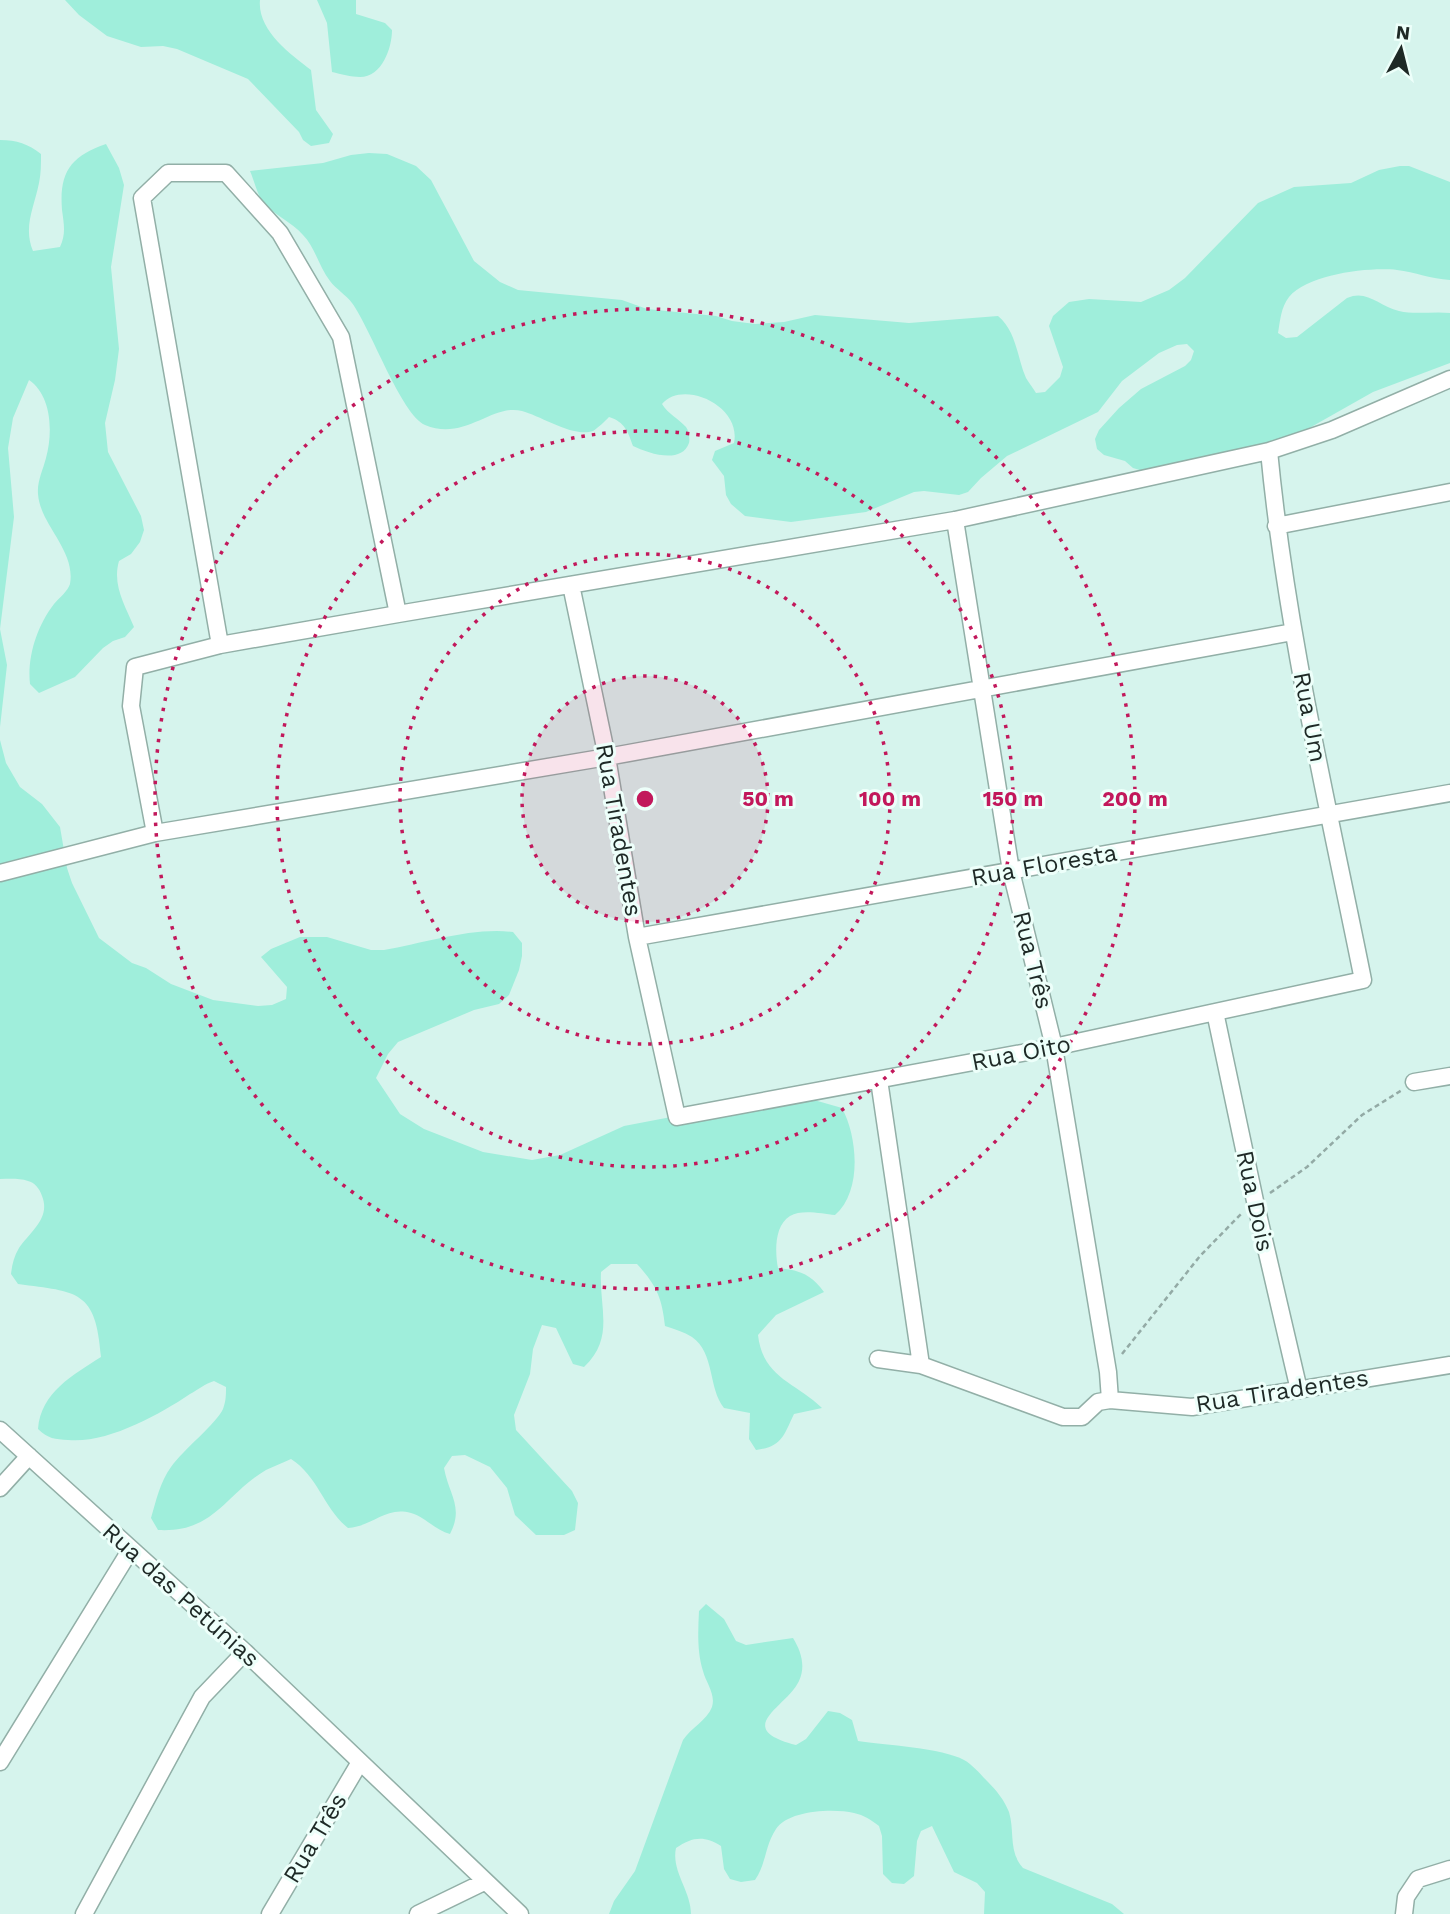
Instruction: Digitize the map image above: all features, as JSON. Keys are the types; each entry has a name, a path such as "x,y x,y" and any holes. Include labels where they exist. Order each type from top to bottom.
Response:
{"street":[{"path":"220,645 142,198 168,173 226,173 280,233 341,338 398,614"},
{"path":"155,833 131,706 135,667 220,645 955,520 1269,451 1332,430 1450,379"},
{"name":"Rua Um","path":"1269,451 1276,526 1293,632 1363,980"},
{"path":"1276,526 1450,492"},
{"name":"Rua Três","path":"955,520 1011,871 1054,1047 1108,1372 1110,1400"},
{"name":"Rua Tiradentes","path":"571,585 607,757 638,937 677,1117"},
{"path":"0,873 155,833 607,757 1293,632"},
{"name":"Rua Floresta","path":"638,937 1450,793"},
{"name":"Rua Oito","path":"677,1117 1054,1047 1363,980"},
{"name":"Rua Dois","path":"1215,1012 1299,1390"},
{"path":"1414,1082 1450,1076"},
{"path":"878,1080 921,1365"},
{"path":"878,1359 921,1365 1063,1417 1082,1418 1098,1402 1110,1400"},
{"name":"Rua Tiradentes","path":"1110,1400 1192,1407 1450,1365"},
{"name":"Rua das Petúnias","path":"0,1430 245,1652 520,1914"},
{"path":"0,1488 29,1456"},
{"path":"0,1762 131,1549"},
{"path":"84,1914 202,1697 245,1652"},
{"name":"Rua Três","path":"270,1914 359,1762"},
{"path":"1404,1914 1406,1897 1418,1878 1450,1869"},
{"path":"418,1914 484,1882"}],"green space":[{"path":"65,0 260,0 260,11 269,31 285,49 311,70 316,110 333,134 329,143 311,146 303,140 299,132 248,79 177,49 163,46 141,47 107,36 79,15"},
{"path":"317,0 356,0 356,14 385,23 392,30 388,53 380,67 368,76 360,77 332,72 327,23"},
{"path":"0,140 22,143 41,154 40,180 29,226 33,251 60,247 64,229 62,197 65,176 76,160 84,154 106,144 119,168 124,185 111,267 119,349 105,423 108,452 141,516 144,530 140,542 131,554 119,561 117,570 120,595 134,627 125,637 103,648 75,677 39,693 30,684 29,674 34,642 48,613 69,587 70,572 68,560 40,505 38,485 48,448 50,426 42,395 29,380 13,418 8,448 14,517 0,629"},
{"path":"369,153 387,154 416,166 431,180 474,261 500,282 518,290 622,300 647,309 716,316 755,324 784,322 815,315 909,323 998,316 1009,330 1026,378 1036,393 1045,392 1060,377 1063,367 1049,326 1053,316 1069,302 1089,299 1141,302 1169,290 1185,278 1258,203 1294,187 1351,183 1379,170 1409,166 1450,182 1450,280 1385,269 1355,271 1324,278 1298,289 1289,297 1278,333 1286,338 1297,337 1347,298 1367,297 1399,311 1450,313 1450,363 1373,392 1274,448 1156,475 1104,455 1097,449 1095,439 1099,430 1119,408 1141,389 1185,366 1191,360 1194,351 1187,344 1177,345 1159,353 1122,381 1098,412 1007,456 968,492 959,495 914,492 866,512 791,522 745,516 731,504 726,495 724,476 712,460 715,451 734,443 734,429 729,417 720,407 696,395 671,397 662,404 686,427 689,435 685,450 672,455 655,454 633,446 622,425 609,417 593,431 585,432 577,432 522,411 511,410 453,429 425,425 416,418 396,388 352,303 330,281 303,235 262,201 250,171 323,163"},
{"path":"0,629 7,665 0,727"},
{"path":"0,740 6,763 20,787 42,804 60,827 72,883 99,938 132,963 146,968 171,984 213,1000 258,1006 272,1005 286,999 287,987 261,957 271,949 300,937 327,937 371,950 384,950 465,934 513,932 522,943 522,956 509,995 499,1004 474,1010 398,1042 388,1054 376,1078 400,1114 424,1129 483,1152 532,1160 560,1155 624,1126 781,1096 814,1100 842,1108 854,1149 855,1164 850,1193 835,1215 806,1212 790,1216 781,1226 777,1240 778,1268 804,1274 824,1292 776,1315 758,1335 766,1361 773,1370 822,1408 794,1414 777,1443 756,1450 749,1439 750,1413 724,1408 715,1391 704,1352 692,1337 665,1326 660,1299 649,1278 637,1264 611,1264 601,1272 602,1334 594,1356 584,1367 573,1364 556,1328 542,1325 533,1349 530,1374 514,1415 516,1430 572,1491 578,1503 575,1530 564,1535 536,1535 515,1515 507,1488 490,1467 465,1455 452,1456 444,1468 456,1508 450,1534 416,1515 402,1512 386,1514 365,1524 348,1528 333,1512 308,1474 291,1459 266,1470 206,1519 177,1529 158,1530 151,1518 164,1479 176,1460 220,1415 225,1403 226,1387 211,1382 148,1419 99,1437 83,1440 59,1439 48,1437 38,1429 40,1416 52,1395 70,1378 101,1357 94,1318 80,1298 56,1289 18,1284 11,1274 19,1248 42,1218 44,1204 40,1191 32,1183 21,1179 0,1179"},
{"path":"706,1604 724,1619 736,1641 746,1645 793,1638 796,1643 802,1659 801,1675 793,1691 769,1716 765,1724 767,1731 796,1745 806,1739 828,1711 840,1713 852,1720 858,1741 928,1750 964,1760 991,1785 1005,1804 1011,1819 1015,1855 1023,1868 1112,1904 1124,1914 984,1914 985,1892 977,1883 954,1872 932,1826 921,1831 917,1841 914,1876 904,1884 892,1883 883,1874 882,1836 879,1826 861,1815 835,1811 801,1814 782,1823 772,1835 755,1880 741,1882 730,1879 724,1869 721,1846 709,1840 693,1840 676,1848 676,1865 688,1897 691,1914 609,1914 614,1901 635,1871 683,1740 712,1707 713,1698 701,1664 698,1641 699,1611"}]}
